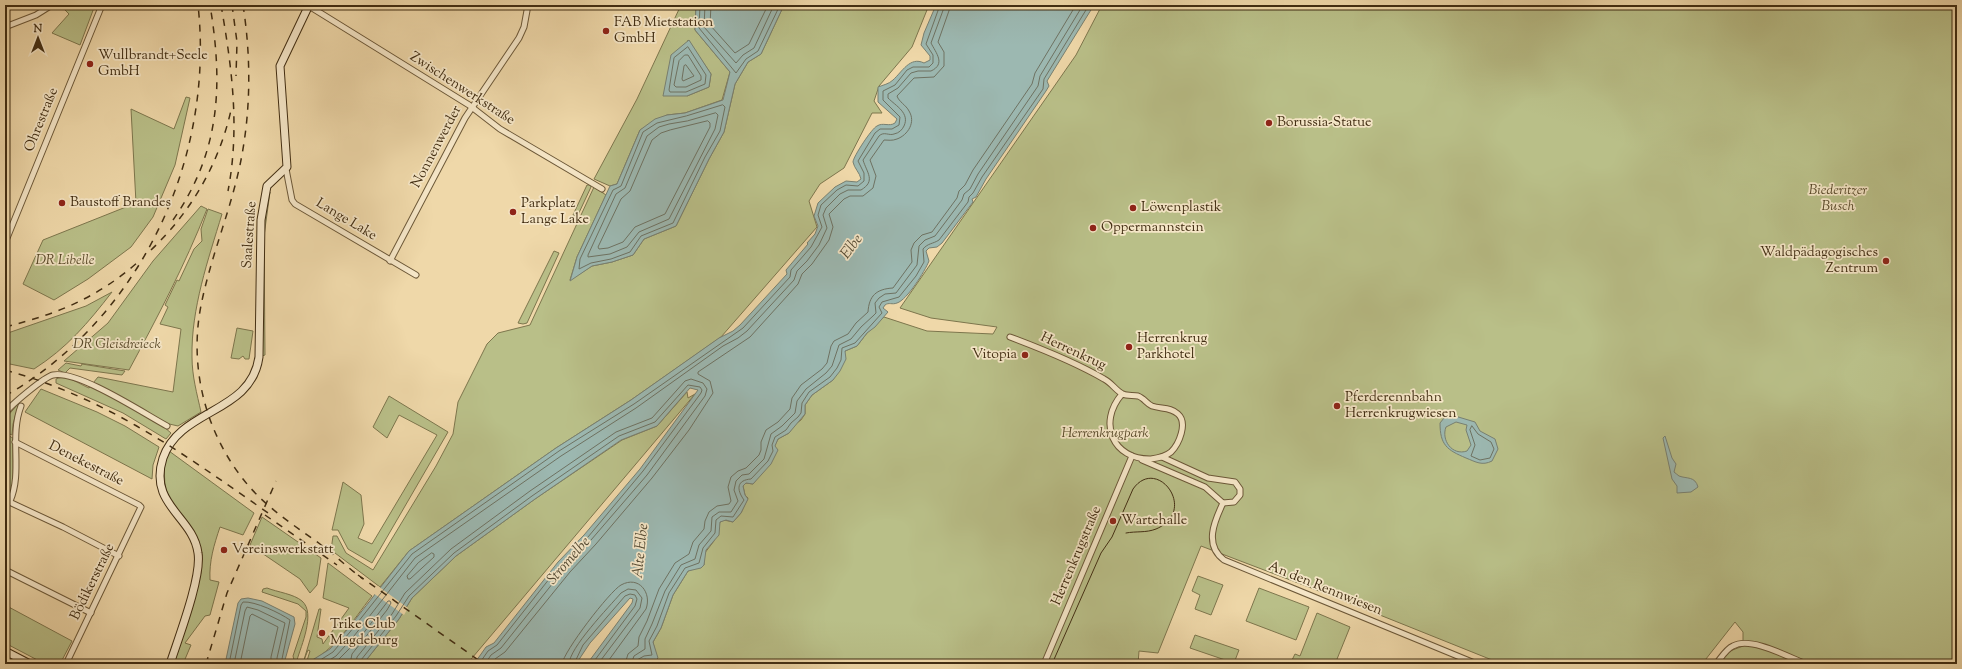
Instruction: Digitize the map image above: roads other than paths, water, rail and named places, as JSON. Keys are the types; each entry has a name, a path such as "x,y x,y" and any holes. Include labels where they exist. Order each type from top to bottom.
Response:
{"main road":[{"path":"286,169 280,67 309,5"},
{"name":"Saalestraße","path":"170,664 197,574 199,562 198,550 194,539 169,505 162,488 160,477 162,463 172,441 184,428 229,402 240,393 251,380 256,370 259,356 262,214 267,186 286,169"},
{"path":"5,651 30,664"}],"street":[{"path":"5,27 36,15 52,5"},
{"name":"Ohrestraße","path":"5,243 102,5"},
{"name":"Zwischenwerkstraße","path":"309,5 472,107 500,129 602,189"},
{"name":"Nonnenwerder","path":"390,261 472,107 519,38 524,27 528,5"},
{"name":"Lange Lake","path":"286,169 292,200 299,207 416,275"},
{"name":"Herrenkrug","path":"1010,337 1104,378 1122,394 1137,396 1152,406 1170,410 1178,414 1182,426 1181,434 1173,450 1162,457"},
{"path":"5,413 48,377 61,375 79,379 100,388 167,426"},
{"path":"1122,394 1111,414 1109,427 1117,444 1138,459 1205,487 1223,503 1234,502 1239,497 1240,490 1235,482 1208,478 1162,457 1138,459"},
{"path":"21,406 15,425 15,488 7,501 119,556"},
{"name":"Denekestraße","path":"15,442 139,505 140,511"},
{"name":"Herrenkrugstraße","path":"1044,664 1132,456"},
{"name":"An den Rennwiesen","path":"1223,503 1214,525 1211,539 1214,548 1224,560 1477,664"},
{"name":"Bödikerstraße","path":"66,664 140,511"},
{"path":"5,570 91,613"},
{"path":"1716,664 1731,647 1745,643 1763,647 1806,664"}],"water":[{"path":"696,5 784,5 761,54 748,62 735,84 724,132 676,226 644,239 633,255 612,262 592,266 570,281 577,257 610,186 617,184 640,130 655,119 667,115 685,113 723,100 730,72 695,30"},
{"path":"936,5 1094,5 1047,81 1049,86 1046,91 986,179 976,197 972,199 973,202 942,243 937,247 929,248 926,251 929,261 915,285 901,301 895,304 885,305 883,308 888,312 875,327 867,333 857,346 845,351 846,359 840,371 833,380 812,395 805,405 805,414 789,433 778,439 775,446 778,450 771,464 753,484 746,483 743,486 745,495 748,499 741,513 733,522 726,520 720,522 719,535 706,550 704,565 701,568 688,571 673,595 661,628 653,642 658,658 654,662 645,659 637,664 587,664 632,603 633,599 630,598 590,643 576,664 474,664 486,647 494,643 558,562 584,535 640,469 698,390 690,388 657,426 621,440 456,556 412,598 399,619 363,664 306,664 330,649 347,630 409,551 556,448 631,400 740,325 787,274 786,270 815,234 818,226 814,216 818,203 835,187 846,181 857,182 861,179 853,162 859,149 877,126 882,124 893,124 897,119 878,102 878,87 891,81 910,63 919,61 924,63 930,60 930,56 921,45 924,33"},
{"path":"689,40 711,74 709,87 687,96 663,96 671,55"},
{"path":"1455,416 1475,422 1480,431 1495,439 1498,449 1492,461 1479,463 1459,455 1449,449 1441,437 1440,423 1444,418","holes":["1456,422 1467,425 1466,430 1471,445 1467,451 1462,452 1452,449 1446,442 1446,427"]},
{"path":"1665,436 1672,458 1676,464 1674,472 1679,476 1693,479 1697,483 1698,487 1691,492 1677,493 1677,486 1672,479 1663,438"},
{"path":"248,598 262,601 294,617 295,624 285,660 288,664 225,664 238,603 241,599"}],"tram line":[{"path":"1052,664 1101,553 1112,537 1133,489 1143,480 1153,478 1162,482 1170,490 1174,499 1174,510 1168,521 1156,529 1126,533"}],"railway":[{"path":"5,396 53,363 94,324 130,279 158,229 180,176 194,120 200,63 198,5"},
{"path":"173,220 189,194 201,168 209,142 214,116 217,90 216,62 210,5"},
{"path":"221,5 231,75 234,121 232,168 228,191"},
{"path":"232,5 237,42 236,76"},
{"path":"243,5 249,63 247,121 237,179 209,273 200,311 197,333 199,378 210,421 219,441 230,461 251,489 269,506 326,548 363,579"},
{"path":"151,250 179,220 202,186 219,149 231,110"},
{"path":"5,327 42,316 76,303 107,286 138,262"},
{"path":"5,370 78,396 112,412 176,450 271,515"},
{"path":"206,664 227,593 276,481"},
{"path":"265,515 337,565"},
{"path":"358,575 484,664"}],"place":[{"name":"FAB Mietstation GmbH","path":"606,31"},
{"name":"Wullbrandt+Seele GmbH","path":"90,64"},
{"name":"Borussia-Statue","path":"1269,123"},
{"name":"Baustoff Brandes","path":"62,203"},
{"name":"Löwenplastik","path":"1133,208"},
{"name":"Parkplatz Lange Lake","path":"513,212"},
{"name":"Oppermannstein","path":"1093,228"},
{"name":"Waldpädagogisches Zentrum","path":"1886,261"},
{"name":"Herrenkrug Parkhotel","path":"1129,347"},
{"name":"Vitopia","path":"1025,355"},
{"name":"Pferderennbahn Herrenkrugwiesen","path":"1337,406"},
{"name":"Wartehalle","path":"1113,521"},
{"name":"Vereinswerkstatt","path":"224,550"},
{"name":"Trike Club Magdeburg","path":"322,633"}],"park label":[{"name":"Biederitzer Busch","path":"1838,200"},
{"name":"DR Libelle","path":"65,261"},
{"name":"DR Gleisdreieck","path":"117,345"},
{"name":"Herrenkrugpark","path":"1105,434"}],"water label":[{"name":"Elbe","path":"852,247"},
{"name":"Alte Elbe","path":"641,551"},
{"name":"Stromelbe","path":"569,561"}]}
